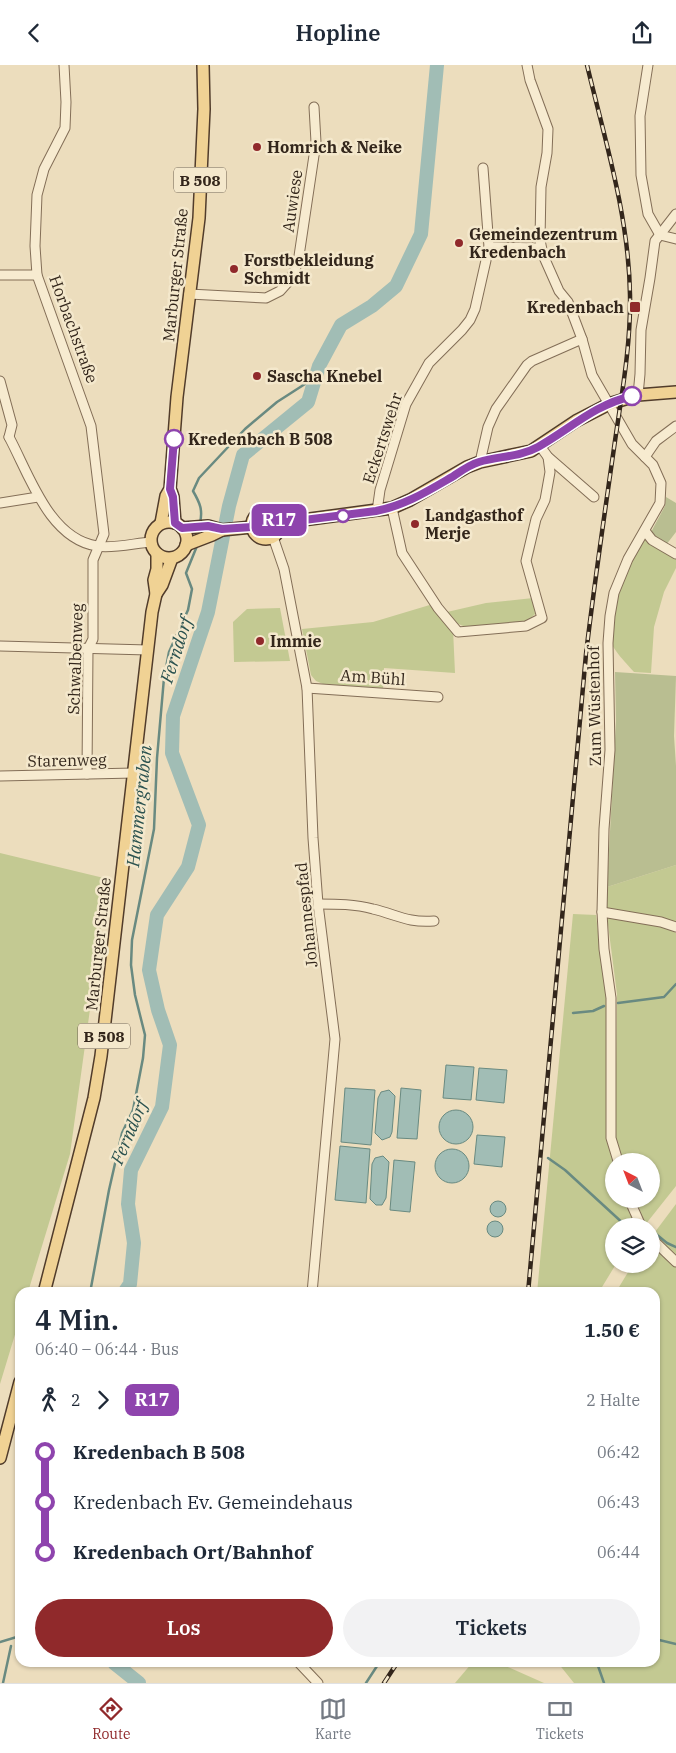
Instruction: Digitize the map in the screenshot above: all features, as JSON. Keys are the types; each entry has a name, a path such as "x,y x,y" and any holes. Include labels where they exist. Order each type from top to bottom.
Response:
{"main road":[{"name":"Marburger Straße","path":"161,523 166,497 170,489 176,411 199,218 204,109 203,65"},
{"path":"280,523 392,508 467,467 480,462 520,454 540,446 576,421 609,404 638,395 676,392"},
{"name":"Marburger Straße","path":"170,489 179,526"},
{"path":"264,511 275,514 280,523 279,531 268,539 260,537 252,527 255,516 264,511"},
{"path":"161,523 179,526 208,526 222,529 252,527"},
{"name":"B 508","path":"151,542 153,532 161,523"},
{"name":"B 508","path":"172,557 180,554 186,545 185,533 179,526"},
{"path":"186,545 222,529"},
{"path":"151,542 157,554 163,557 172,557"},
{"name":"Marburger Straße","path":"46,1287 94,1098 108,1006 152,612 156,594 154,580 157,569 157,554"},
{"name":"Marburger Straße","path":"156,594 162,585 172,557"},
{"path":"0,1458 15,1402"}],"street":[{"name":"Horbachstraße","path":"64,65 65,128 44,169 37,195 35,246 38,275 91,426 104,534 99,547"},
{"path":"489,247 541,249 541,187 547,153 548,129 530,80 527,65"},
{"path":"648,65 640,116 641,175 648,214 660,235 676,239"},
{"name":"Auwiese","path":"190,294 266,298 280,291 288,282 295,271 300,256 316,142 314,107"},
{"name":"Eckertswehr","path":"376,511 380,490 406,404 429,363 462,330 470,320 475,309 489,247 483,168"},
{"path":"638,395 641,330 655,241 676,214"},
{"name":"Zum Wüstenhof","path":"541,249 559,291 568,302 582,339 592,375 632,444 654,465 661,483 660,503 628,559 614,593 608,643 610,750 604,829 602,912 610,998 611,1138 616,1153"},
{"path":"0,275 38,275"},
{"path":"480,462 488,427 496,409 527,365 582,339"},
{"path":"0,381 12,425 5,436 38,497 52,515 72,536 83,543 99,547 151,542"},
{"path":"646,457 656,441 676,426"},
{"path":"540,446 548,457 594,497"},
{"path":"392,508 402,553 438,608 458,632 526,626 542,618 526,561 536,519 545,500 550,472 548,457"},
{"path":"0,503 38,497"},
{"path":"645,531 652,539 676,554"},
{"name":"Johannespfad","path":"273,537 284,569 307,688 313,838 318,904 335,1039 313,1287"},
{"name":"Schwalbenweg","path":"87,774 88,649 93,639 93,561 99,547"},
{"path":"0,646 148,650"},
{"name":"Am Bühl","path":"307,688 438,697"},
{"name":"Starenweg","path":"0,776 134,773"},
{"path":"318,904 350,904 417,922 434,921"},
{"path":"602,912 661,922 676,927"},
{"path":"660,1247 676,1262"},
{"path":"304,1667 318,1683"}],"green space":[{"path":"666,497 676,503 676,532 666,545 650,534 665,506"},
{"path":"266,511 276,515 280,525 276,535 266,539 256,535 252,525 256,515"},
{"path":"644,536 676,555 676,568 664,592 654,627 651,673 634,672 614,648 610,629 614,602 619,587"},
{"path":"533,598 535,614 528,621 468,628 456,623 447,612 486,603"},
{"path":"433,604 453,629 455,673 384,668 383,688 323,684 316,681 311,675 302,629 373,622"},
{"name":"Immie","path":"280,608 290,661 234,662 233,622 247,609"},
{"path":"615,672 676,676 674,736 676,766 676,865 607,887 616,721"},
{"path":"0,853 108,879 70,1154 30,1287 15,1287 15,1334 0,1384"},
{"path":"676,865 676,923 662,917 606,908 607,887"},
{"path":"573,914 596,915 606,998 607,1141 611,1153 605,1153 605,1208 627,1208 632,1218 605,1218 605,1273 611,1273 602,1287 538,1287"},
{"path":"607,917 660,925 676,933 676,1186 660,1206 660,1153 620,1153 615,1138 617,994"},
{"path":"676,1204 676,1683 574,1683 561,1667 660,1667 660,1287 619,1287 628,1273 660,1273 660,1247 663,1248 660,1242 660,1225"},
{"path":"639,1208 659,1208 651,1218 643,1218"},
{"path":"469,1667 508,1667 544,1683 455,1683"}],"water":[{"path":"446,1065 474,1067 471,1100 443,1098"},
{"path":"479,1068 507,1070 504,1103 476,1100"},
{"path":"345,1088 375,1090 371,1145 341,1142"},
{"path":"401,1088 421,1090 417,1139 397,1138"},
{"path":"389,1090 395,1096 392,1132 390,1137 382,1140 375,1133 378,1098 381,1092"},
{"path":"456,1110 463,1111 468,1115 472,1120 472,1134 468,1139 463,1143 456,1144 449,1143 444,1139 440,1134 439,1127 440,1120 444,1115 449,1111"},
{"path":"477,1135 505,1137 502,1167 474,1164"},
{"path":"340,1146 370,1149 366,1203 335,1200"},
{"path":"452,1149 459,1150 464,1154 468,1159 468,1173 464,1178 459,1182 452,1183 445,1182 440,1178 436,1173 435,1166 436,1159 440,1154 445,1150"},
{"path":"383,1156 389,1162 386,1198 382,1205 376,1205 370,1199 372,1164 375,1158"},
{"path":"394,1160 415,1162 410,1212 390,1210"},
{"path":"495,1201 501,1201 506,1206 504,1215 495,1217 490,1212 490,1206"},
{"path":"495,1221 501,1223 503,1229 501,1235 495,1237 489,1235 487,1229 489,1223"}],"waterway":[{"name":"Ferndorf","path":"128,1287 130,1284 134,1243 128,1204 131,1170 162,1107 170,1045 158,1010 149,970 157,915 188,867 199,825 172,753 173,716 208,612 229,506 243,455 308,402 319,366 341,325 372,306 396,286 421,234 437,65"},
{"name":"Hammergraben","path":"200,523 200,507 193,491 199,478 245,429 277,402 305,384 315,380"},
{"name":"Hammergraben","path":"91,1287 109,1190 122,1133 133,1110 143,1058 145,1035 135,995 131,965 132,940 154,829 157,758 164,678 169,652 188,610 192,589 186,573 197,546"},
{"path":"618,1003 664,997 676,984"},
{"path":"573,1013 593,1011 604,1006"},
{"path":"548,1158 565,1170 617,1218"},
{"path":"660,1237 676,1247"},
{"path":"0,1642 15,1638"},
{"path":"660,1640 676,1644"},
{"name":"Hammergraben","path":"3,1683 11,1646"},
{"name":"Ferndorf","path":"119,1667 139,1683"},
{"path":"366,1683 376,1667"},
{"path":"598,1667 604,1683"}],"railway":[{"path":"529,1287 586,654 625,372 630,314 629,266 621,208 587,65"},
{"path":"384,1683 394,1667"}],"bus line":[{"name":"R17","path":"174,439 170,489 173,497 175,523 182,528 208,526 222,529 237,529 252,527 255,516 264,511 275,514 280,523 392,508 454,476 467,467 480,462 530,451 576,421 609,404 632,396"}],"place":[{"name":"Homrich & Neike","path":"257,147"},
{"name":"Gemeindezentrum Kredenbach","path":"459,243"},
{"name":"Forstbekleidung Schmidt","path":"234,269"},
{"name":"Kredenbach","path":"635,307"},
{"name":"Sascha Knebel","path":"257,376"},
{"name":"Kredenbach B 508","path":"174,439"},
{"name":"Landgasthof Merje","path":"415,524"},
{"name":"Immie","path":"260,641"}]}
